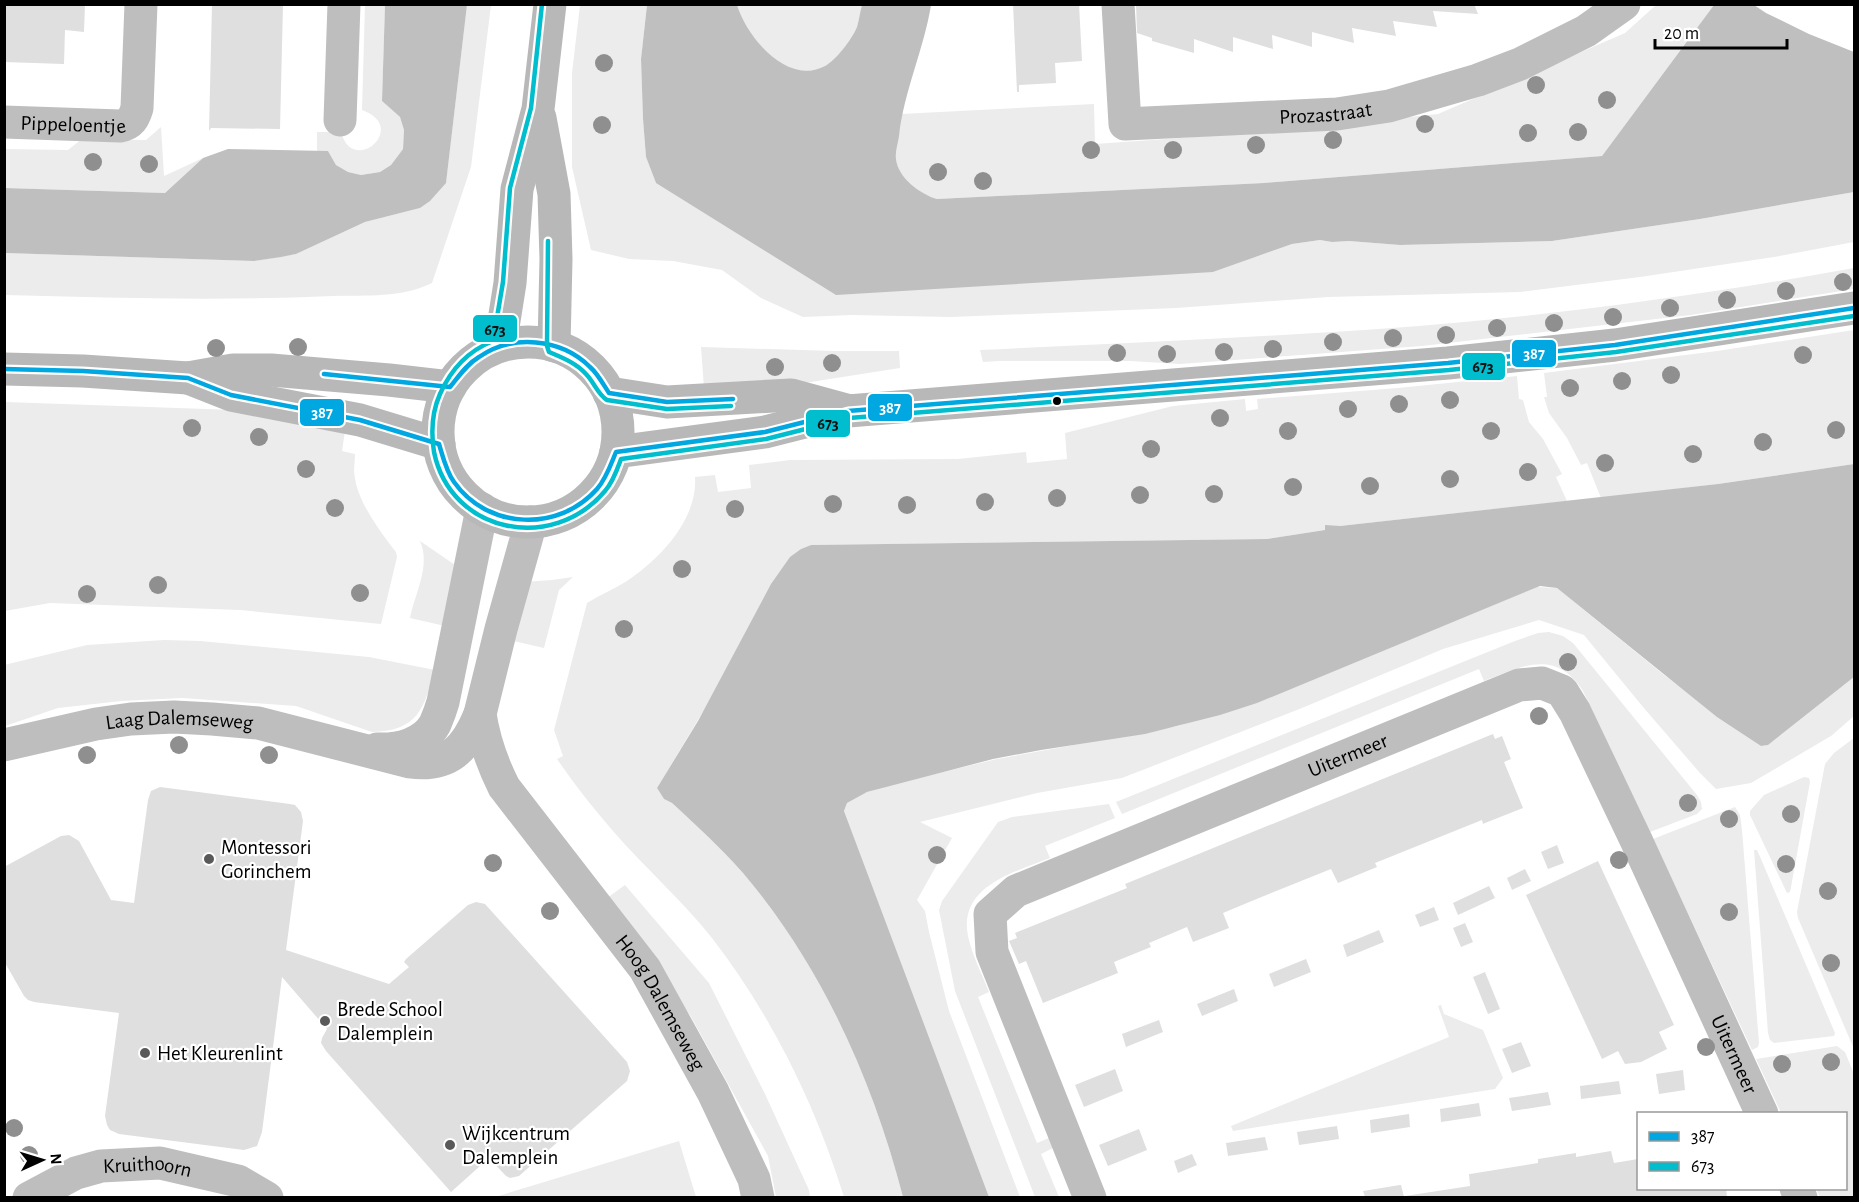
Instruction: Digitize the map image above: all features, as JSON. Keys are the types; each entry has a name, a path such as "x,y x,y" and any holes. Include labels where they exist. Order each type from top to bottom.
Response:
{"main road":[{"path":"500,346 510,283 518,189 538,109 550,4"},
{"path":"538,109 554,194 556,259 554,346"},
{"path":"616,452 765,432 848,411 1448,363 1615,345 1854,308"},
{"path":"527,342 554,346 587,363 599,376 609,393 616,412 618,432 616,452 599,487 569,512 551,519 531,522 497,516 482,509 466,497 453,481 444,463 439,444 442,405 450,387 463,370 480,355 500,346 527,342"},
{"path":"4,369 82,371 188,378 233,370 272,370 450,387"},
{"path":"188,378 231,395 360,420 439,444"},
{"path":"609,393 667,402 790,395 848,411"}],"street":[{"name":"Pippeloentje","path":"4,123 120,126 128,124 134,118 137,108 141,4"},
{"path":"340,120 344,4"},
{"name":"Prozastraat","path":"1118,4 1125,124 1337,114 1389,106 1478,80 1520,64 1586,31 1624,4"},
{"name":"Laag Dalemseweg","path":"354,747 396,748 421,740 434,725 443,702 482,509"},
{"name":"Laag Dalemseweg","path":"4,745 96,724 131,719 174,717 258,723 410,762 427,764 441,761 461,748 476,725 531,522"},
{"name":"Uitermeer","path":"1090,1197 992,952 990,914 1016,891 1519,685 1542,683 1562,691 1575,712 1762,1112"},
{"name":"Hoog Dalemseweg","path":"443,702 445,720 453,738 473,764 531,823"},
{"name":"Hoog Dalemseweg","path":"480,714 489,754 504,787 645,969 713,1092 754,1179 758,1197"},
{"name":"Kruithoorn","path":"29,1197 76,1173 101,1166 160,1164 238,1181 267,1197"}],"shaded area":[{"path":"365,5 385,5 382,101 400,117 404,130 403,149 391,165 380,172 361,175 348,172 336,165 328,151 317,151 317,132 341,132 347,145 356,150 366,149 380,136 381,127 375,118 362,110"},
{"path":"385,5 467,5 446,183 430,201 420,208 365,222 296,254 254,261 5,253 5,188 165,193 203,158 228,149 328,151 336,165 348,172 361,175 380,172 391,165 403,149 404,130 400,117 382,101"},
{"path":"467,5 491,5 471,167 432,283 409,291 371,295 210,299 5,295 5,253 254,261 296,254 365,222 420,208 446,182"},
{"path":"580,5 647,5 641,59 643,119 646,157 656,183 1213,272 1292,244 1320,240 1400,245 1552,241 1700,219 1854,192 1854,242 1774,257 1520,292 1328,297 1176,308 951,317 852,315 803,317 761,298 722,270 673,261 629,259 591,250 572,167 572,73"},
{"path":"647,5 737,5 750,31 770,55 783,64 797,69 811,70 825,66 843,49 857,27 862,5 931,5 905,103 896,156 905,179 917,189 937,199 1264,183 1602,156 1714,5 1754,5 1809,34 1854,52 1854,192 1700,219 1552,241 1400,245 1320,240 1292,244 1213,272 836,295 656,183 646,157 643,119 641,59"},
{"path":"737,5 862,5 857,27 843,49 825,66 811,70 797,69 783,64 770,55 750,31"},
{"path":"1656,5 1714,5 1602,156 1264,183 937,199 910,184 897,165 896,152 901,114 1094,104 1095,144 1265,132 1438,114 1625,33"},
{"path":"161,127 164,176 203,158 165,193 5,188 5,149 68,150 82,139 146,140"},
{"path":"1854,268 1854,289 1691,315 1422,346 1180,364 1130,361 983,362 980,350 1200,340 1419,326 1528,316 1638,302"},
{"path":"1854,330 1854,464 1601,498 1587,463 1581,465 1567,438 1549,413 1544,397 1547,397 1544,373 1717,351"},
{"path":"701,347 899,351 900,368 785,386 704,388"},
{"path":"1517,376 1519,399 1523,400 1529,422 1543,439 1562,474 1556,477 1567,501 1325,526 1325,530 1267,539 811,545 801,549 657,788 664,799 672,803 700,829 743,873 771,909 797,947 841,1026 876,1111 903,1197 844,1197 820,1129 805,1095 790,1062 754,998 712,938 613,831 557,759 563,756 554,730 587,603 627,581 664,550 684,523 694,493 695,477 715,475 718,492 751,488 749,465 790,460 958,459 1026,452 1027,463 1067,459 1065,433 1173,406 1245,399 1246,411 1258,409 1257,399"},
{"path":"5,402 235,410 345,431 342,451 355,454 354,475 365,507 396,552 397,557 381,624 240,610 50,603 5,611"},
{"path":"1854,464 1854,677 1768,745 1761,746 1717,717 1557,588 1540,586 1257,703 1220,715 1145,734 993,759 867,792 847,803 844,811 989,1197 903,1197 891,1154 860,1068 841,1026 797,947 743,873 691,820 664,799 657,788 698,721 771,584 790,557 811,545 1267,539 1325,530 1325,525 1340,526 1718,484"},
{"path":"420,541 458,567 445,626 410,618 423,570 423,550"},
{"path":"573,577 559,590 544,648 509,640 523,582"},
{"path":"1537,587 1557,588 1664,675 1761,746 1768,745 1854,677 1854,716 1831,736 1751,783 1716,789 1643,707 1584,635 1539,620 1443,649 1302,708 1122,778 1037,793 920,822 952,838 917,900 925,911 949,1011 1020,1197 989,1197 844,811 847,803 864,793 997,759 1178,726 1267,698"},
{"path":"1549,632 1563,636 1573,643 1697,795 1702,809 1697,814 1650,832 1583,691 1573,678 1561,669 1538,664 1512,670 1484,681 1479,669 1122,814 1116,802 1515,641 1538,633"},
{"path":"164,640 200,641 369,657 435,670 427,696 417,715 400,727 387,731 372,732 296,706 182,698 121,701 58,708 5,726 4,665 87,645"},
{"path":"1854,738 1854,1049 1797,912 1825,764 1834,753"},
{"path":"1804,777 1809,778 1810,782 1790,892 1787,893 1750,811 1764,795"},
{"path":"1109,804 1115,818 1045,846 1050,858 1021,869 992,884 980,893 967,919 970,943 989,992 978,997 1037,1143 1049,1138 1053,1148 1041,1154 1059,1197 1035,1197 955,991 939,910 942,901 998,822 1012,817"},
{"path":"1735,807 1740,815 1742,830 1759,1043 1758,1047 1752,1050 1653,839"},
{"path":"1754,850 1757,850 1761,859 1835,1033 1834,1036 1774,1043 1770,1040"},
{"path":"625,885 709,983 765,1094 809,1190 810,1197 776,1197 768,1156 690,1015 607,898"},
{"path":"1441,1005 1444,1014 1483,1030 1503,1078 1495,1089 1233,1131 1231,1126 1449,1037 1438,1006"},
{"path":"1837,1046 1845,1052 1854,1074 1854,1197 1820,1197 1816,1190 1847,1190 1847,1112 1781,1112 1756,1059"},
{"path":"679,1141 696,1197 495,1197"}],"building":[{"path":"4,4 85,4 84,32 65,30 64,64 4,62"},
{"path":"212,4 283,4 280,129 211,128 209,131"},
{"path":"1013,4 1079,4 1082,61 1055,63 1056,83 1019,85 1019,92 1017,92"},
{"path":"1136,4 1474,4 1478,14 1433,11 1437,27 1393,21 1396,36 1352,28 1354,43 1312,32 1312,47 1272,35 1273,49 1233,37 1233,52 1194,39 1194,53 1152,41 1152,38 1137,33"},
{"path":"1493,734 1495,739 1502,736 1511,759 1504,762 1523,808 1483,824 1482,820 1375,863 1377,867 1338,883 1331,869 1259,898 1223,913 1229,928 1193,942 1187,927 1149,943 1151,947 1114,962 1118,973 1043,1003 1026,961 1019,964 1009,941 1017,938 1015,933 1127,888 1125,884"},
{"path":"160,787 290,804 295,805 301,812 303,821 286,950 389,984 409,967 404,962 406,959 468,905 476,902 485,904 627,1062 630,1071 627,1081 519,1176 510,1178 506,1176 489,1158 451,1192 326,1051 321,1043 327,1029 282,977 262,1132 257,1146 244,1150 119,1134 110,1130 105,1116 119,1013 34,1002 24,996 4,961 4,867 61,836 69,835 79,841 111,900 134,903 148,800 151,791"},
{"path":"1557,845 1564,863 1548,869 1541,852"},
{"path":"1598,861 1674,1025 1659,1032 1667,1049 1641,1062 1625,1064 1618,1051 1602,1059 1526,895"},
{"path":"1525,869 1531,881 1512,890 1507,878"},
{"path":"1489,886 1495,898 1458,915 1453,903"},
{"path":"1434,907 1439,920 1420,927 1415,915"},
{"path":"1465,923 1473,942 1461,947 1453,928"},
{"path":"1379,930 1384,942 1347,957 1343,945"},
{"path":"1306,959 1311,972 1274,987 1269,974"},
{"path":"1485,972 1500,1009 1488,1014 1473,977"},
{"path":"1234,989 1238,1001 1202,1016 1197,1004"},
{"path":"1159,1020 1163,1032 1126,1047 1122,1034"},
{"path":"1521,1042 1531,1066 1512,1073 1502,1049"},
{"path":"1115,1069 1123,1091 1084,1107 1075,1085"},
{"path":"1683,1070 1685,1090 1659,1094 1656,1074"},
{"path":"1619,1081 1621,1094 1581,1099 1580,1086"},
{"path":"1548,1092 1551,1105 1512,1111 1509,1098"},
{"path":"1479,1103 1481,1116 1441,1122 1440,1109"},
{"path":"1409,1114 1410,1127 1371,1133 1370,1120"},
{"path":"1337,1126 1339,1139 1299,1145 1297,1132"},
{"path":"1139,1129 1147,1150 1108,1166 1099,1145"},
{"path":"1265,1137 1268,1150 1228,1156 1226,1143"},
{"path":"1611,1151 1614,1163 1637,1159 1637,1190 1726,1190 1727,1197 1405,1197 1470,1186 1469,1174 1538,1163 1538,1159 1576,1153 1576,1157"},
{"path":"1192,1154 1197,1165 1178,1173 1174,1161"},
{"path":"1401,1185 1404,1197 1365,1197 1363,1191"}],"transit line":[{"name":"673","path":"542,4 531,108 510,188 503,282 493,341 468,356 449,377 435,408 433,423 434,452 444,480 461,501 482,517 506,526 533,528 559,523 583,510 608,487 621,459 766,439 849,418 1449,370 1616,352 1854,316"},
{"name":"673","path":"548,241 547,346 549,352 582,370 607,400 667,409 731,406"},
{"name":"387","path":"4,369 83,371 188,378 231,395 360,420 439,444 451,478 468,498 504,517 524,520 563,513 581,503 600,485 616,452 765,432 848,411 1448,363 1615,345 1854,308"},
{"name":"387","path":"324,374 450,387 463,370 492,350 521,342 536,342 551,345 578,357 596,373 609,393 667,402 733,399"}],"place":[{"name":"Montessori Gorinchem","path":"209,859"},
{"name":"Brede School Dalemplein","path":"325,1021"},
{"name":"Het Kleurenlint","path":"145,1053"},
{"name":"Wijkcentrum Dalemplein","path":"450,1145"}]}
